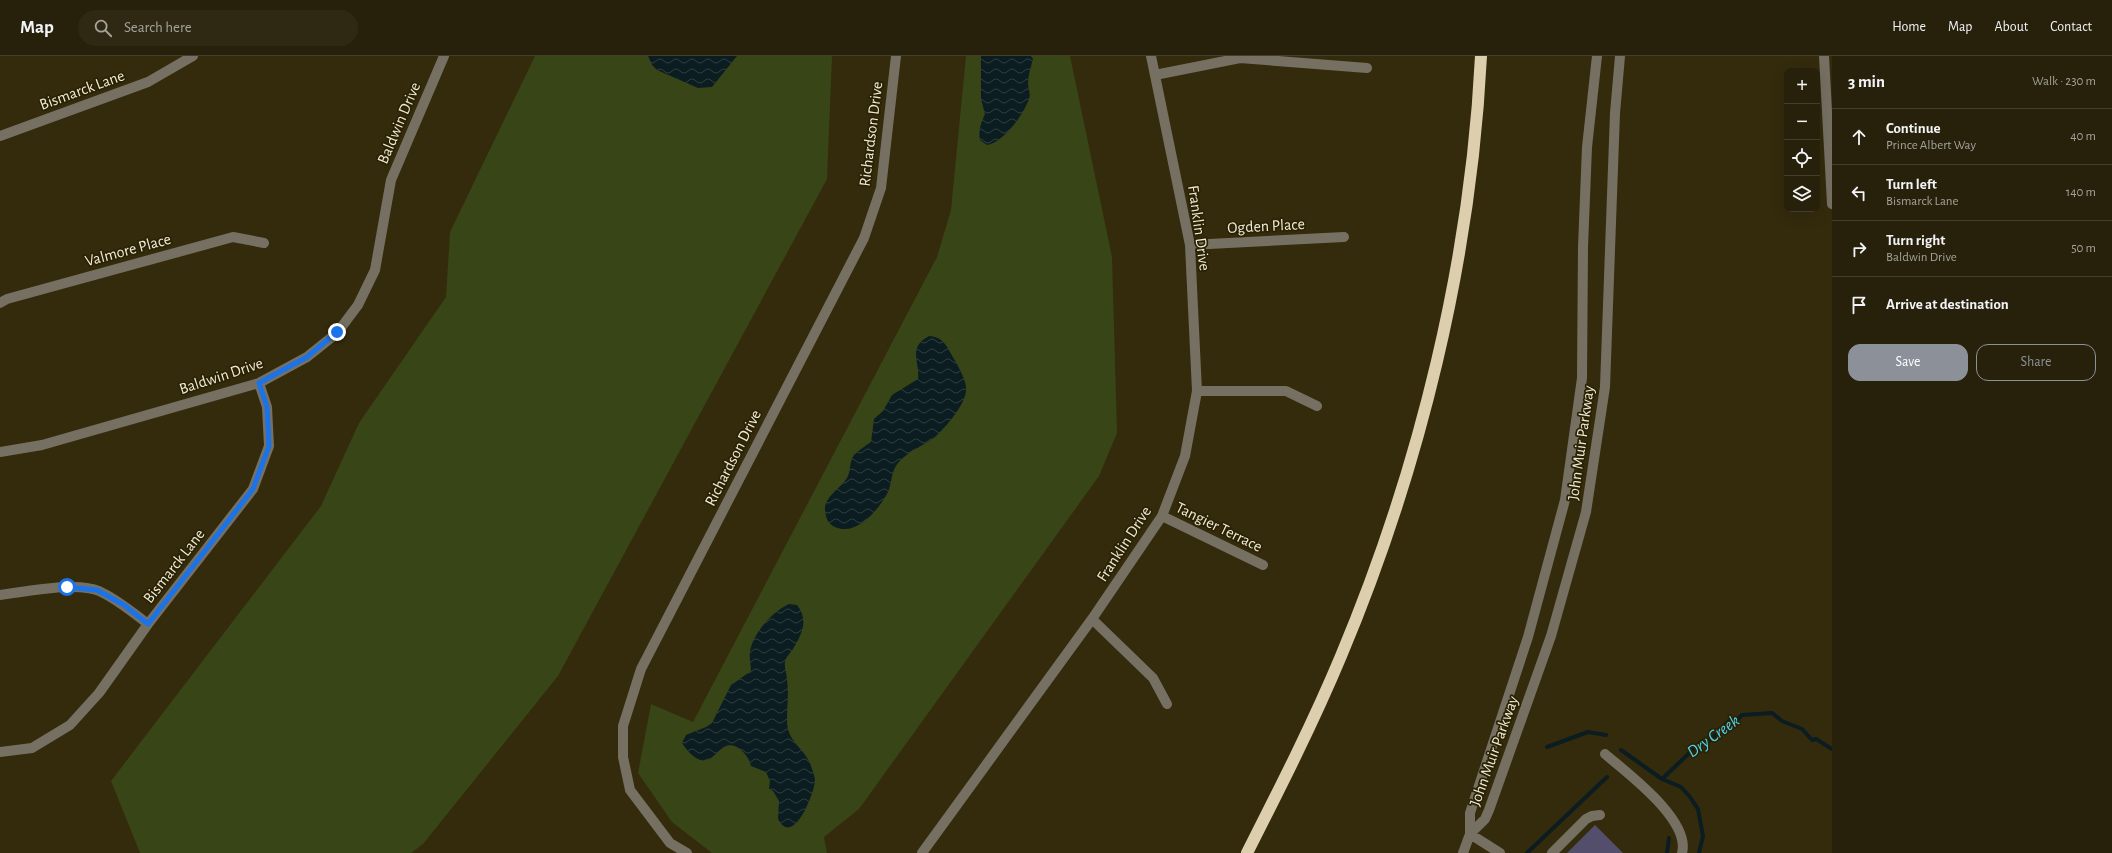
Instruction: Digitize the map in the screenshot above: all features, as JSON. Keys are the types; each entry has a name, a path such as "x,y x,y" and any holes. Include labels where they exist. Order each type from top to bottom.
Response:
{"highway":[{"path":"1247,853 1311,722 1341,655 1370,582 1413,450 1441,347 1461,244 1479,108 1481,56"}],"street":[{"name":"Bismarck Lane","path":"0,136 148,82 193,56"},
{"name":"Baldwin Drive","path":"0,452 42,445 259,383 307,357 337,332 358,305 375,270 391,180 444,56"},
{"name":"Richardson Drive","path":"687,853 670,843 630,790 623,757 623,726 641,669 864,238 881,188 896,56"},
{"name":"Franklin Drive","path":"922,853 1092,619 1162,516 1185,456 1197,391 1190,245 1151,56"},
{"name":"John Muir Parkway","path":"1470,834 1470,813 1528,637 1565,500 1582,378 1583,247 1587,147 1597,56"},
{"name":"John Muir Parkway","path":"1470,834 1486,819 1551,636 1586,512 1605,386 1615,113 1620,56"},
{"path":"1824,56 1832,204"},
{"path":"1156,75 1240,58 1367,68"},
{"name":"Valmore Place","path":"0,303 7,299 233,237 264,243"},
{"name":"Ogden Place","path":"1190,245 1344,237"},
{"name":"Bismarck Lane","path":"0,752 32,748 70,725 99,693 148,624 253,489 269,446 267,407 259,383"},
{"path":"1197,391 1286,391 1317,406"},
{"name":"Tangier Terrace","path":"1162,516 1263,565"},
{"path":"0,595 67,587 97,590 124,605 148,624"},
{"path":"1092,619 1153,678 1167,704"},
{"path":"1605,754 1661,805 1675,822 1682,839 1682,853"},
{"path":"1552,853 1586,819 1592,816 1600,815"},
{"path":"1463,853 1470,834 1500,853"}],"green space":[{"path":"535,56 832,56 827,179 558,676 423,844 411,853 140,853 111,781 321,506 359,423 446,297 450,232"},
{"path":"966,56 1070,56 1112,257 1117,433 1099,476 859,809 824,837 827,853 712,853 672,822 638,773 651,704 693,722 937,257 951,210"}],"water":[{"path":"648,56 737,56 712,87 698,88 657,70 652,65"},
{"path":"981,56 1031,56 1033,59 1028,80 1030,97 1023,112 1006,134 1000,139 987,145 980,140 979,136 980,127 985,114 981,99"},
{"path":"929,336 938,338 949,350 963,376 966,387 964,400 940,433 906,455 898,463 894,470 888,492 879,506 866,520 851,528 843,529 835,527 830,524 826,518 825,505 847,478 854,455 871,442 874,419 883,411 892,395 918,379 916,350 918,345"},
{"path":"789,604 797,605 801,611 803,616 803,627 799,638 785,662 788,690 788,728 793,740 806,755 815,781 814,788 802,816 790,827 784,826 778,819 779,801 773,791 769,789 770,781 766,772 751,766 748,758 741,750 737,747 729,745 722,748 709,759 701,760 697,759 690,753 682,743 686,735 712,723 731,685 751,671 750,652 759,631 776,612"}],"building":[{"path":"1595,825 1623,853 1567,853"}],"waterway":[{"name":"Dry Creek","path":"1662,779 1702,741 1709,741 1729,721 1736,721 1742,715 1772,713 1782,721 1802,729 1812,740 1816,739 1832,749"},
{"path":"1547,747 1588,732 1606,735"},
{"path":"1621,750 1662,779 1681,787 1690,797 1698,809 1703,836 1699,853"},
{"name":"Dry Creek","path":"1527,853 1607,777"},
{"path":"1667,853 1669,838"}],"route":[{"path":"67,587 97,590 124,605 148,624 253,489 269,446 267,407 259,383 307,357 337,332"}]}
